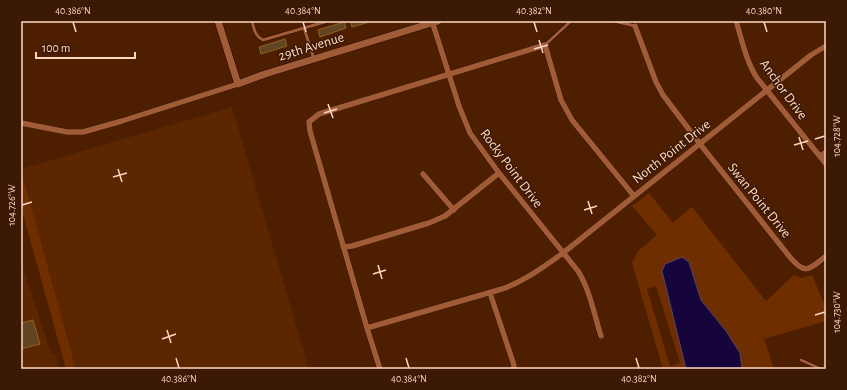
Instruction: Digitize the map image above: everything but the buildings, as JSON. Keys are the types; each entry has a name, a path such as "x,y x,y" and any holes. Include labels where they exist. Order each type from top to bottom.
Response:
{"street":[{"path":"21,123 67,132 83,132 238,84 218,21"},
{"name":"Anchor Drive","path":"736,21 752,70 766,91 826,164"},
{"name":"29th Avenue","path":"238,84 434,22"},
{"name":"Rocky Point Drive","path":"434,22 448,74 461,113 470,133 499,173 578,270 584,280 601,336"},
{"name":"Swan Point Drive","path":"635,26 656,82 673,109 798,267 804,269 810,268 826,256"},
{"path":"380,369 343,247 308,122 319,114 545,45 561,100 572,120 634,196"},
{"name":"North Point Drive","path":"367,328 490,292 512,285 531,276 563,253 766,91 826,46"},
{"path":"820,156 826,152"},
{"path":"343,247 352,246 429,223 445,216 499,173"},
{"path":"423,174 454,210"},
{"path":"490,292 514,365 513,369"}],"lane":[{"path":"252,21 255,33 258,38 263,40 328,21"},
{"path":"545,45 571,21"},
{"path":"614,21 635,26"},
{"path":"304,28 314,59"},
{"path":"800,360 821,369"}],"shaded area":[{"path":"232,107 309,369 76,369 21,169"},
{"path":"21,169 76,369 66,369 21,207"},
{"path":"649,193 673,223 692,207 766,301 794,275 802,278 812,275 826,308 826,321 764,339 774,369 742,369 740,353 726,331 700,299 689,262 686,369 663,369 632,263 638,251 657,235 632,206","holes":["656,286 680,363 670,366 647,289"]},
{"path":"682,257 689,262 701,300 726,331 740,353 742,369 686,369 662,271 665,264"},
{"path":"21,262 51,354 55,354 60,369 21,369"}]}
